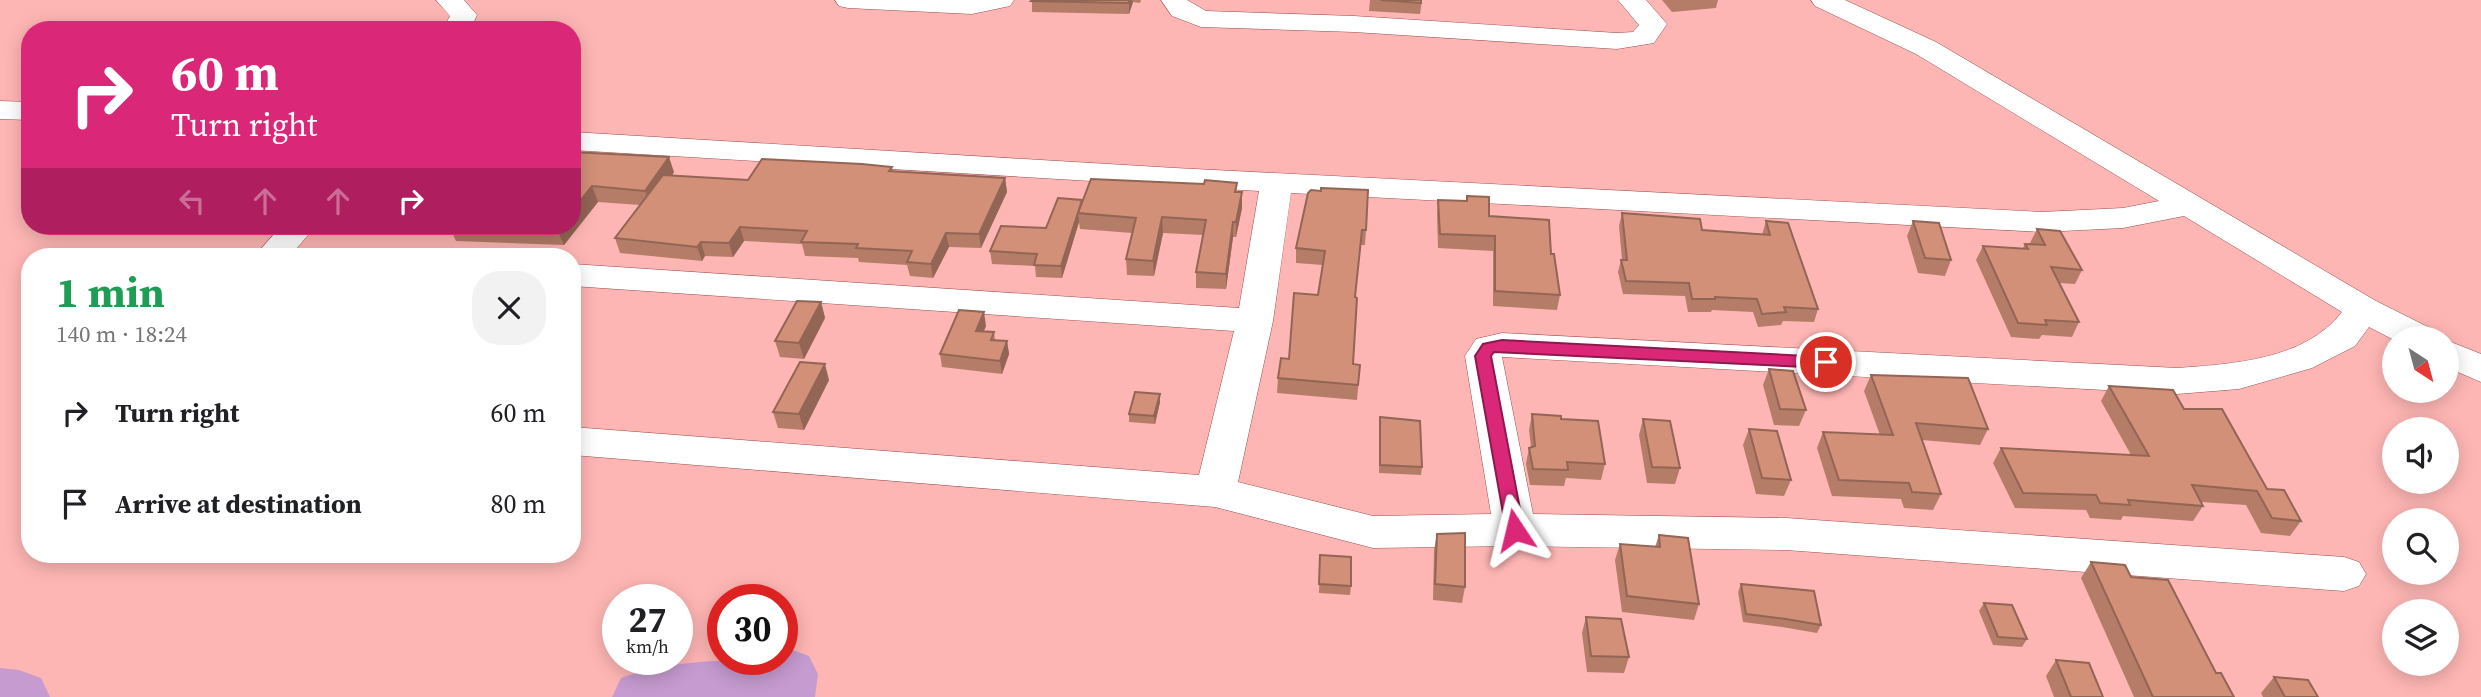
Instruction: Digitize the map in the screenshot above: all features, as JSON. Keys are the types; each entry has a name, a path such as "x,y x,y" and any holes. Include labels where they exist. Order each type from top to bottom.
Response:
{"street":[{"path":"449,0 464,15 461,21"},
{"path":"848,0 972,6 1001,0"},
{"path":"1174,0 1181,10 1201,19 1354,12 1636,40 1647,37 1652,32 1653,24 1631,0"},
{"path":"1824,0 1926,48 2187,206 2396,326"},
{"path":"0,110 21,111"},
{"path":"581,142 1276,183 2042,222 2123,218 2187,206"},
{"path":"1215,492 1255,321 1276,183"},
{"path":"581,276 1255,321"},
{"path":"1515,530 1483,356 1489,348 1502,345 2177,381 2239,376 2299,359 2342,337 2363,309"},
{"path":"2459,358 2481,369"},
{"path":"581,443 1215,492 1373,532 1515,530 1786,534 2344,574"}],"building":[{"path":"1129,0 1129,3 1031,1"},
{"path":"1381,0 1421,0 1421,3"},
{"path":"581,152 669,157 645,191 592,186 581,200"},
{"path":"762,159 862,164 892,167 889,171 1005,178 979,234 946,233 931,264 907,262 912,251 856,248 858,244 801,242 807,231 740,227 729,243 701,242 697,247 615,238 663,175 748,180"},
{"path":"1091,179 1204,184 1205,180 1237,183 1235,192 1242,192 1236,222 1233,222 1226,274 1196,272 1206,220 1162,217 1153,261 1126,259 1136,218 1078,213"},
{"path":"1321,188 1368,190 1366,230 1362,230 1355,297 1353,364 1360,365 1358,385 1278,378 1281,358 1289,359 1294,293 1318,295 1325,251 1296,248 1308,193 1311,190 1321,191"},
{"path":"1467,196 1489,197 1489,216 1549,220 1551,254 1554,254 1560,295 1495,291 1495,236 1440,234 1438,200 1467,201"},
{"path":"1058,198 1082,200 1061,266 1034,265 1037,254 990,251 1001,226 1046,228"},
{"path":"1622,213 1700,219 1702,230 1770,235 1766,221 1788,223 1818,309 1784,307 1786,312 1762,314 1757,299 1692,299 1689,283 1626,281 1621,260 1627,260"},
{"path":"1913,221 1939,223 1951,260 1925,258"},
{"path":"2037,229 2060,231 2082,270 2051,267 2079,322 2045,320 2047,325 2018,323 1983,246 2028,249 2025,244 2045,245"},
{"path":"797,301 821,302 799,343 775,341"},
{"path":"959,310 984,312 976,331 994,332 991,340 1007,341 1000,361 940,354"},
{"path":"800,362 825,364 799,414 773,412"},
{"path":"1769,369 1793,371 1806,410 1780,409"},
{"path":"1871,375 1968,378 1988,429 1916,423 1941,494 1912,492 1909,483 1839,480 1823,432 1893,435"},
{"path":"2109,386 2173,390 2184,409 2222,409 2267,489 2284,490 2301,521 2272,518 2257,491 2192,485 2203,506 2128,500 2130,505 2100,503 2096,495 2023,493 2001,448 2149,456"},
{"path":"1135,392 1160,394 1154,416 1129,414"},
{"path":"1532,414 1598,421 1605,464 1567,462 1568,470 1533,469 1529,448 1535,446"},
{"path":"1380,417 1420,421 1422,467 1380,465"},
{"path":"1643,419 1670,421 1680,468 1652,467"},
{"path":"1749,429 1777,431 1791,480 1762,478"},
{"path":"1465,533 1465,587 1435,584 1437,534"},
{"path":"1659,535 1688,538 1699,604 1627,596 1620,544 1660,547"},
{"path":"1320,555 1351,557 1351,586 1319,584"},
{"path":"2091,562 2125,565 2131,577 2168,580 2216,673 2221,673 2234,697 2153,697"},
{"path":"1741,584 1814,591 1821,625 1746,614"},
{"path":"1984,603 2012,605 2027,639 1998,637"},
{"path":"1586,617 1621,619 1629,657 1591,656"},
{"path":"2056,660 2089,663 2103,697 2071,697"},
{"path":"2274,677 2308,680 2318,697 2285,697"}],"waterway":[{"path":"643,697 787,674 784,697"},
{"path":"0,695 19,697"}],"route":[{"path":"1515,530 1483,356 1489,348 1502,345 1826,362"}]}
